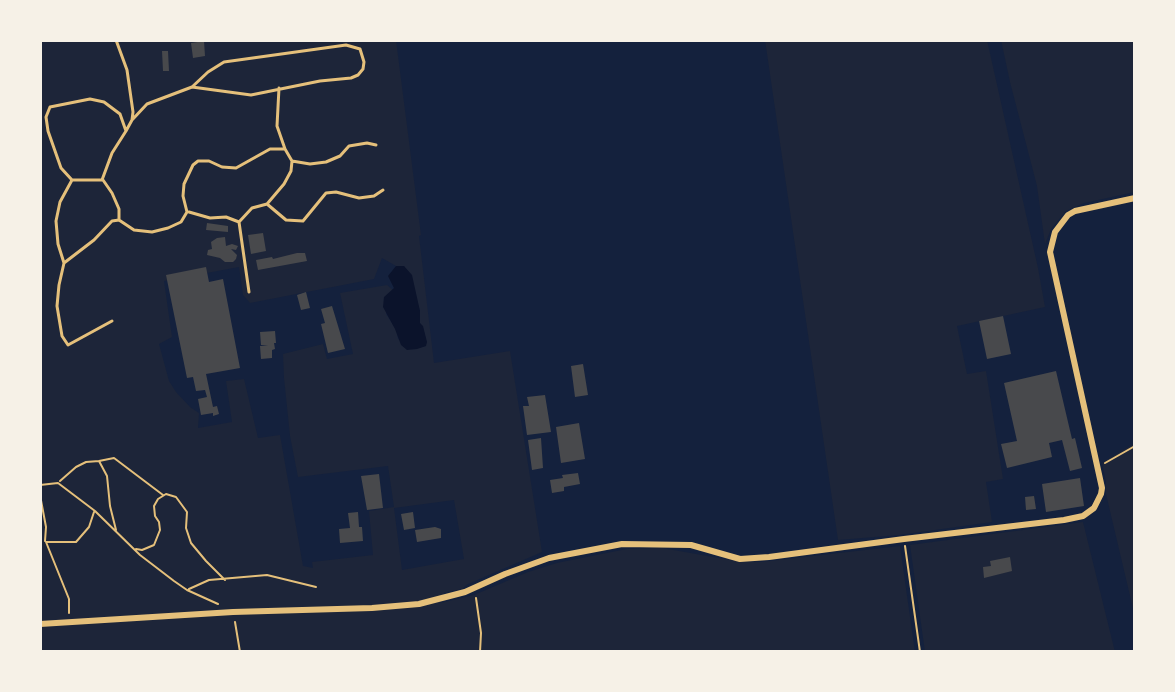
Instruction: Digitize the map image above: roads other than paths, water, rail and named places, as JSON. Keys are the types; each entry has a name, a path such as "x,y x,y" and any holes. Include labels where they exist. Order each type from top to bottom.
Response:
{"street":[{"path":"40,624 419,604 475,589 549,558 622,544 691,545 740,559 1083,516 1094,508 1102,488 1050,252 1055,232 1068,215 1135,198"}],"lane":[{"path":"116,40 127,70 132,120"},
{"path":"102,180 112,153 132,120 147,104 192,87 224,62 346,45 360,49 364,62 363,69 351,78 251,95 192,87"},
{"path":"239,222 252,208 267,204 291,171 292,161 277,126 279,88"},
{"path":"102,180 72,180 61,168 46,117 50,107 90,99 104,102 120,114 126,131"},
{"path":"292,161 310,164 326,162 340,156 349,146 376,145"},
{"path":"64,263 94,240 112,221 119,220 134,230 152,232 181,222 187,212 184,184 198,161 236,168 270,149 285,149"},
{"path":"72,180 60,202 56,221 64,263 57,306 62,336 68,345 112,321"},
{"path":"102,180 119,209 119,220"},
{"path":"267,204 286,220 303,221 326,193 336,192 359,198 374,196 383,190"},
{"path":"187,212 210,218 226,217 239,222"},
{"path":"239,222 249,292"}]}
